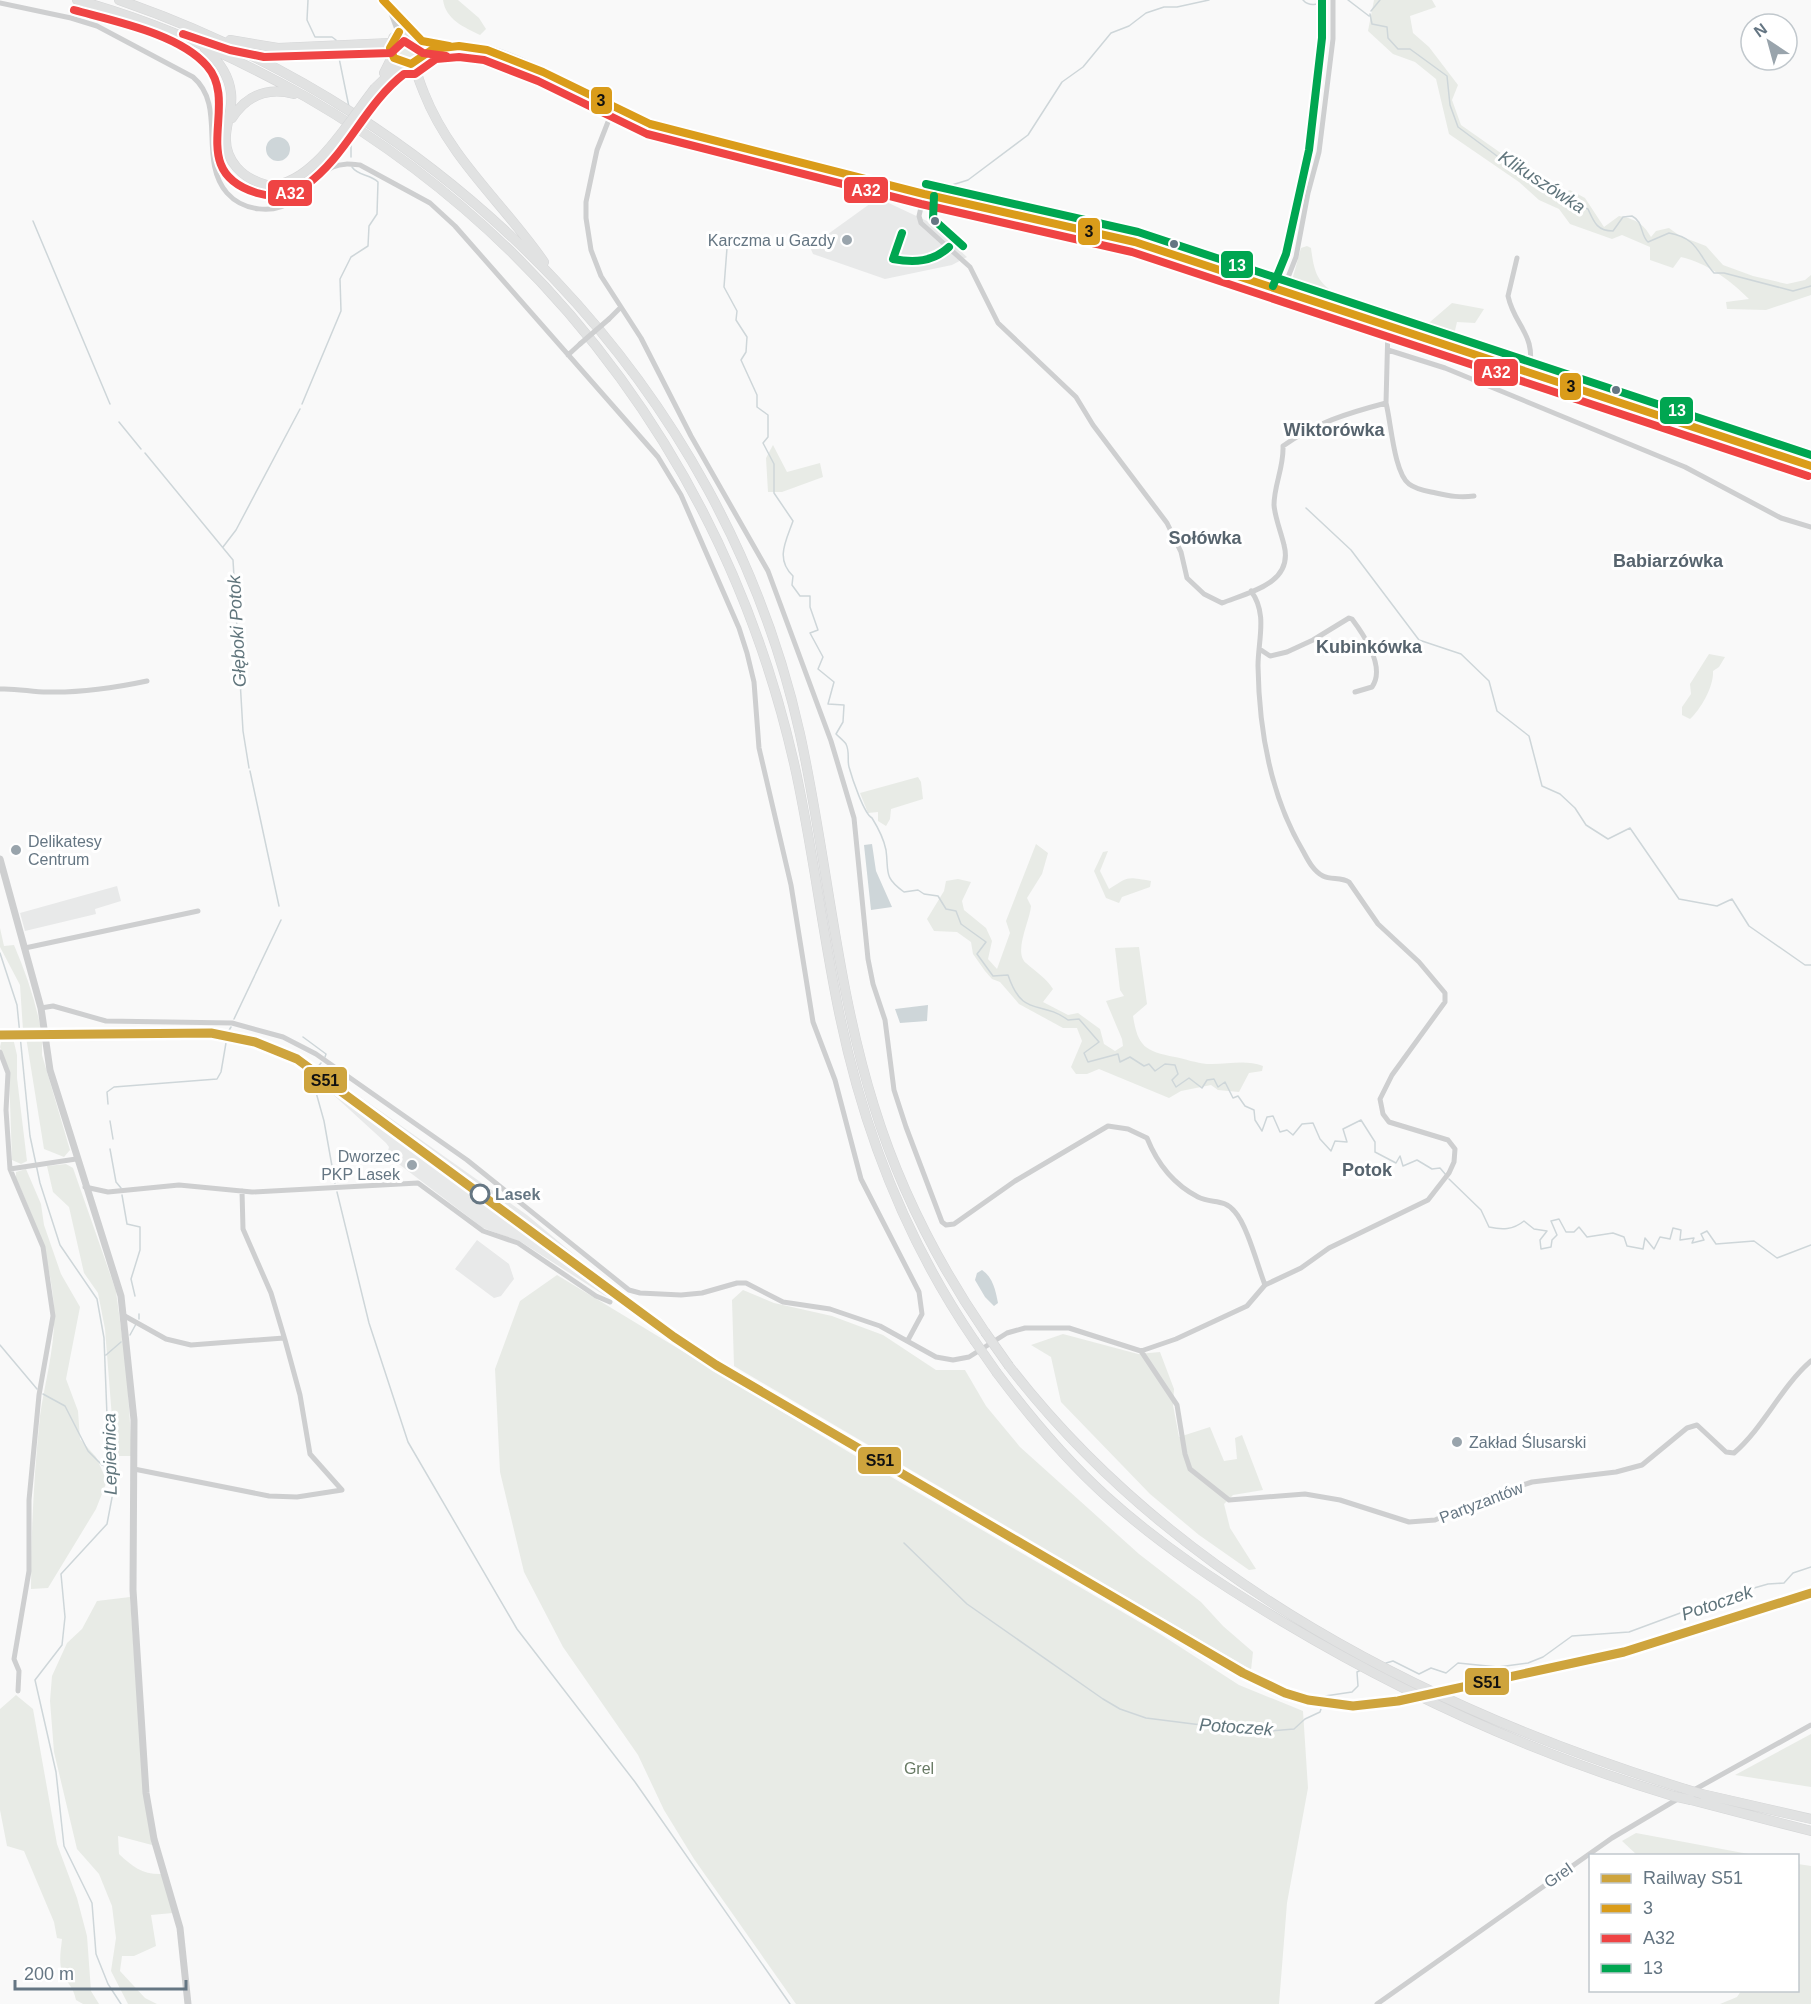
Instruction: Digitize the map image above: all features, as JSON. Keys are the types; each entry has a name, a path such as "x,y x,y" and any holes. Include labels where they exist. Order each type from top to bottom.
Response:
{"main road":[{"path":"77,0 126,15 198,42 262,73 368,135 429,180 505,245 599,348 661,437 721,544 750,612 779,700 809,837 839,1014 862,1107 919,1251 974,1340 1050,1440 1120,1508 1198,1569 1314,1640 1455,1713 1559,1756 1673,1796 1811,1830"},
{"path":"119,0 202,31 290,75 363,119 417,156 481,207 560,283"},
{"path":"202,31 266,47 390,43 399,33 412,32 422,41 448,46 472,46 495,51 613,109 668,129 924,194 1135,242 1811,466"},
{"path":"422,41 422,53 416,62 417,76 431,111 450,144 619,354 662,415 716,509 760,605 784,675 798,728 842,970 873,1104 899,1174 926,1236 947,1275 1009,1366 1069,1439 1154,1518 1233,1577 1335,1639 1477,1711 1563,1747 1684,1789 1811,1819"},
{"path":"198,42 216,59 228,80 231,103 226,142 234,164 251,180 267,184 291,182 310,169 384,76 392,57 390,43"},
{"path":"422,53 448,46"},
{"path":"392,57 401,63"},
{"path":"384,76 401,63 416,62"},
{"path":"228,126 238,108 255,96 276,91 304,96"}],"street":[{"path":"1282,290 1296,257 1319,152 1333,39 1333,0"},
{"path":"0,3 97,26 193,77 204,88 209,102 213,170 221,186 243,206 261,209 284,205 331,168 350,164 360,165 430,203 455,226 658,457 681,495 740,628 754,682 763,770 791,885 813,1022 835,1080 861,1179 919,1292 922,1314 908,1340"},
{"path":"386,3 412,32"},
{"path":"386,3 396,20 399,33"},
{"path":"613,109 597,150 586,218 596,264 641,338 691,436 768,571 831,741 854,818 868,959 885,1020 894,1090 906,1128 942,1221 948,1226 954,1224 1015,1181 1108,1126 1128,1129 1147,1138 1157,1162 1173,1178 1198,1197 1225,1202 1237,1213 1265,1285"},
{"path":"924,194 919,216 921,223 970,267 998,323 1076,397 1093,425 1167,523 1181,552 1187,578 1193,586 1222,603 1279,577 1287,559 1274,508 1274,491 1280,478 1283,446 1303,432 1342,414 1386,403"},
{"path":"1517,258 1508,296 1527,335 1531,349 1529,373"},
{"path":"568,355 621,307"},
{"path":"1389,326 1386,403 1394,449 1402,473 1410,484 1423,491 1460,498 1474,496"},
{"path":"1388,350 1446,368 1685,467 1781,518 1811,527"},
{"path":"41,1008 53,1006 81,1016 117,1022 232,1023 283,1037 316,1054 467,1160 629,1290 648,1294 681,1295 702,1293 742,1282 783,1302 830,1309 880,1326 936,1357 953,1360 969,1357 1013,1331 1061,1327 1141,1351 1176,1339 1247,1306 1265,1285 1301,1268 1354,1234 1428,1200 1449,1173 1454,1162 1455,1149 1448,1140 1389,1122 1383,1114 1380,1099 1392,1075 1445,1002 1445,993 1419,962 1378,924 1349,882 1323,876 1313,868 1290,829 1279,805 1259,699 1262,629 1259,609 1251,591"},
{"path":"1261,649 1270,656 1287,652 1333,630 1349,618 1352,619 1375,661 1377,674 1372,687 1355,693"},
{"path":"0,689 93,692 147,681"},
{"path":"0,859 41,1008 50,1070 76,1159 114,1270 123,1315 134,1420 134,1613 146,1793 153,1833 180,1928 188,2004"},
{"path":"25,948 198,911"},
{"path":"0,1052 8,1073 6,1110 10,1169 43,1247 53,1316 39,1395 30,1488 29,1571 14,1659 19,1671 18,1691"},
{"path":"10,1169 76,1159"},
{"path":"85,1187 108,1192 179,1185 243,1191 418,1183 483,1231 518,1243 596,1296 610,1302"},
{"path":"134,1469 269,1496 297,1497 342,1490 310,1454 300,1395 285,1338 271,1293 243,1229 243,1191"},
{"path":"123,1315 166,1339 191,1346 285,1338"},
{"name":"Partyzantów","path":"1141,1351 1177,1405 1185,1454 1190,1469 1229,1500 1305,1494 1340,1500 1409,1522 1435,1520 1489,1496 1532,1482 1616,1472 1642,1465 1687,1428 1698,1425 1726,1452 1734,1453 1744,1445 1773,1404 1811,1360"},
{"name":"Grel","path":"1589,1854 1612,1838 1757,1753 1811,1725"},
{"name":"Grel","path":"1377,2004 1589,1854"}],"shaded area":[{"path":"278,137 283,138 289,144 289,154 283,160 278,161 273,160 267,154 266,149 267,144 273,138"},
{"path":"878,198 927,221 967,257 952,265 885,279 813,254 810,247"},
{"path":"872,844 876,871 892,907 871,910 864,845"},
{"path":"117,886 121,901 95,909 96,914 25,931 20,913"},
{"path":"928,1005 927,1021 900,1023 895,1009"},
{"path":"321,1069 527,1215 627,1299 623,1304 604,1295 521,1242 483,1228 387,1155 389,1147 386,1143 315,1078"},
{"path":"477,1240 509,1264 514,1279 501,1296 494,1298 455,1269"},
{"path":"982,1270 989,1277 995,1290 998,1303 994,1306 985,1297 975,1280 977,1273"}],"green space":[{"path":"443,0 458,0 479,18 486,29 480,35 462,26 448,13"},
{"path":"1374,0 1432,0 1436,7 1410,16 1413,33 1429,47 1458,85 1452,100 1461,125 1552,189 1562,193 1570,190 1585,198 1604,227 1619,216 1638,222 1651,237 1656,231 1669,228 1680,236 1706,246 1723,265 1753,276 1787,284 1805,280 1811,275 1811,295 1766,310 1727,309 1726,302 1749,299 1734,285 1709,268 1681,257 1673,268 1650,260 1650,247 1622,235 1612,239 1570,224 1559,209 1539,200 1519,182 1449,134 1436,79 1415,62 1393,54 1368,31"},
{"path":"406,36 414,39 417,47 414,55 406,58 398,55 395,47 398,39"},
{"path":"1307,246 1311,248 1320,280 1347,302 1291,284 1301,248"},
{"path":"1452,303 1484,309 1475,323 1457,322 1453,339 1423,328"},
{"path":"773,445 787,472 820,463 823,477 782,492 768,492 766,458"},
{"path":"1709,654 1725,657 1719,667 1713,671 1706,697 1690,719 1682,715 1682,707 1691,694 1690,684"},
{"path":"918,777 921,782 923,799 891,809 890,819 886,826 878,821 878,812 868,813 860,793"},
{"path":"1036,844 1048,853 1042,874 1027,898 1031,906 1021,952 1026,963 1053,989 1043,1002 1068,1015 1078,1013 1100,1029 1104,1044 1115,1051 1123,1046 1122,1039 1106,1001 1124,996 1120,990 1115,948 1139,947 1147,1004 1133,1016 1137,1035 1141,1041 1150,1050 1199,1063 1249,1063 1263,1066 1262,1071 1249,1073 1239,1092 1218,1090 1211,1085 1181,1091 1169,1098 1099,1069 1087,1074 1076,1074 1071,1067 1082,1041 1077,1028 1063,1028 1019,1004 1000,982 992,979 985,971 973,954 971,942 957,932 934,931 927,919 944,891 946,881 958,879 971,882 962,901 964,910 986,928 992,941 988,959 997,969 1010,933 1006,921"},
{"path":"1108,851 1100,871 1109,889 1132,878 1151,881 1150,887 1122,897 1119,903 1106,898 1094,871 1103,852"},
{"path":"0,928 4,946 14,945 33,997 41,1029 23,1030 20,985 0,947"},
{"path":"42,1036 42,1055 70,1150 64,1157 44,1149 26,1037"},
{"path":"13,1038 17,1055 17,1078 27,1161 21,1164 12,1160 9,1073 0,1047 2,1039"},
{"path":"66,1164 73,1168 116,1291 127,1374 132,1456 115,1456 105,1329 98,1293 84,1273 69,1207 53,1192 47,1166"},
{"path":"26,1169 41,1204 44,1225 61,1274 80,1307 66,1379 78,1411 80,1439 96,1457 107,1481 96,1509 48,1588 31,1589 32,1524 38,1438 52,1349 54,1308 46,1257 30,1209 16,1178 16,1172"},
{"name":"Grel","path":"557,1275 852,1454 1160,1634 1239,1685 1303,1711 1308,1788 1287,1903 1279,2004 796,2004 694,1859 664,1810 638,1755 563,1647 524,1572 500,1472 495,1369 520,1301"},
{"path":"743,1290 774,1303 832,1316 883,1335 936,1370 965,1370 986,1406 1020,1447 1139,1554 1201,1602 1223,1626 1253,1652 1251,1670 734,1366 732,1300"},
{"path":"1063,1334 1138,1354 1160,1352 1174,1389 1173,1405 1179,1437 1210,1427 1224,1461 1237,1459 1235,1438 1242,1435 1263,1490 1233,1495 1224,1504 1230,1528 1256,1569 1249,1570 1199,1535 1150,1494 1061,1402 1051,1357 1031,1345"},
{"path":"130,1597 144,1794 152,1845 118,1836 119,1854 139,1869 163,1874 173,1913 151,1915 156,1946 134,1956 122,1956 120,1971 145,1998 157,2004 128,2004 111,1971 116,1938 112,1906 99,1874 77,1849 54,1752 50,1701 52,1676 67,1643 82,1629 97,1601"},
{"path":"16,1695 33,1709 57,1844 77,1898 87,1936 91,1991 99,2004 83,2004 76,2000 61,1970 62,1939 57,1938 54,1922 24,1851 7,1846 0,1810 0,1709"},
{"path":"1811,1734 1811,1787 1735,1775"},
{"path":"1636,1833 1749,1854 1636,1854 1622,1841"},
{"path":"1799,1864 1811,1866 1811,2004 1720,2004 1737,1997 1740,1992 1799,1992"}],"waterway":[{"name":"Głęboki Potok","path":"308,0 307,20 315,37 332,37 336,40"},
{"path":"939,189 968,180 1028,135 1062,82 1083,67 1111,33 1129,26 1146,13 1164,7 1177,7 1209,0"},
{"path":"1303,0 1308,4 1325,0"},
{"path":"1348,0 1369,16"},
{"name":"Klikuszówka","path":"1371,11 1380,0"},
{"name":"Klikuszówka","path":"1370,14 1372,24 1387,27 1388,38 1398,49 1410,49 1447,76 1450,105 1458,127 1501,159 1562,199 1588,209 1594,222 1603,229 1613,231 1623,217 1632,216 1640,225 1648,242 1669,233 1679,235 1692,243 1714,273 1724,273 1793,291 1811,286"},
{"name":"Głęboki Potok","path":"337,48 349,107"},
{"name":"Głęboki Potok","path":"351,130 351,157"},
{"name":"Głęboki Potok","path":"302,404 341,311 340,279 351,257 368,246 369,226 377,214 378,182 357,172 352,167"},
{"path":"33,221 110,404"},
{"path":"727,248 724,287 737,311 736,320 747,337 746,352 741,360 757,395 757,407 768,415 768,437 763,443 774,464 774,493 793,521 785,543 784,563 793,576 792,585 800,596 810,596 810,607 818,630 810,633 823,657 818,669 834,682 828,704 844,705 843,722 836,734 846,744 849,767 859,795 884,842 888,874 893,882 904,892 918,890 924,894 938,896 946,909 956,911 961,924 986,942 977,954 993,976 1008,975 1014,989 1026,1003 1049,1010 1068,1020 1079,1019 1099,1042 1084,1053 1088,1062 1118,1054 1120,1062 1130,1057 1144,1066 1149,1064 1155,1071 1165,1064 1175,1065 1178,1074 1172,1080 1176,1087 1189,1078 1202,1088 1207,1080 1214,1079 1218,1087 1225,1082 1233,1098 1238,1096 1245,1106 1254,1110 1255,1120 1262,1131 1267,1117 1273,1116 1280,1132 1287,1130 1293,1135 1302,1124 1313,1123 1320,1139 1331,1151 1335,1141 1347,1142 1343,1129 1361,1120 1375,1142 1375,1152 1396,1163 1400,1156 1403,1166 1417,1160 1432,1169 1440,1168 1446,1175"},
{"name":"Głęboki Potok","path":"223,547 236,530 300,409"},
{"path":"119,422 141,449"},
{"name":"Głęboki Potok","path":"145,453 233,560 243,731 249,768"},
{"path":"1306,508 1351,550 1419,640 1461,654 1489,681 1497,711 1529,736 1542,786 1560,794 1575,808 1586,825 1608,839 1630,828 1679,899 1717,906 1732,899 1749,926 1805,965 1811,965"},
{"name":"Głęboki Potok","path":"250,771 279,906"},
{"name":"Głęboki Potok","path":"234,1019 281,920"},
{"name":"Lepietnica","path":"0,953 17,1005 30,1136 40,1183 60,1245 97,1299 104,1338 107,1416 114,1487 107,1524 61,1574 65,1617 62,1645 35,1680 56,1772 64,1846 92,1903 96,1954 108,1984 121,2004"},
{"name":"Głęboki Potok","path":"228,1032 231,1027"},
{"name":"Głęboki Potok","path":"108,1104 107,1092 114,1087 217,1079 221,1072 227,1037"},
{"path":"303,1037 326,1054 325,1057"},
{"path":"316,1069 321,1063"},
{"path":"313,1074 335,1183"},
{"name":"Głęboki Potok","path":"110,1121 113,1139"},
{"name":"Głęboki Potok","path":"110,1149 116,1182 121,1188"},
{"path":"1449,1179 1481,1210 1489,1227 1507,1228 1524,1221 1534,1229 1547,1231 1540,1240 1541,1249 1551,1247 1552,1240 1557,1235 1551,1221 1559,1219 1566,1232 1574,1232 1579,1227 1587,1237 1613,1233 1624,1237 1627,1246 1643,1249 1645,1238 1654,1249 1660,1237 1670,1239 1673,1228 1681,1230 1680,1240 1694,1238 1692,1243 1704,1240 1701,1234 1707,1231 1716,1244 1754,1241 1777,1258 1811,1245"},
{"path":"337,1192 369,1323 408,1442 517,1629 635,1782 790,2004"},
{"name":"Głęboki Potok","path":"122,1195 127,1224 140,1227 140,1250 131,1279 135,1296"},
{"name":"Głęboki Potok","path":"139,1314 139,1319"},
{"name":"Głęboki Potok","path":"130,1335 136,1324"},
{"name":"Głęboki Potok","path":"106,1355 121,1342"},
{"path":"0,1345 37,1389"},
{"path":"43,1394 65,1406 88,1451 102,1465 112,1468"},
{"name":"Potoczek","path":"904,1543 967,1604 1103,1699 1120,1709 1146,1718 1257,1732 1294,1729 1305,1719 1320,1712 1325,1696 1352,1692 1358,1686 1357,1672 1361,1670"},
{"name":"Potoczek","path":"1386,1663 1393,1661 1419,1674 1431,1668 1446,1673 1458,1663 1498,1667 1528,1663 1543,1657 1572,1636 1629,1632 1683,1612 1732,1599 1747,1590 1768,1584 1784,1583 1793,1573 1811,1567"}],"rail line":[{"name":"S51","path":"0,1035 211,1033 255,1042 297,1059 674,1337 716,1365 1243,1673 1285,1693 1308,1700 1353,1706 1398,1701 1624,1652 1811,1593"}],"transit line":[{"name":"3","path":"383,0 422,41 449,46"},
{"name":"13","path":"1273,286 1286,254 1309,150 1322,38 1322,0"},
{"name":"A32","path":"74,10 127,24 164,37 195,55 207,66 216,82 219,99 217,136 218,153 223,169 235,183 257,193 282,195 294,192 320,174 378,100 404,74 415,74 436,59 459,57 484,60 538,81 647,134 921,204 1132,252 1808,476"},
{"name":"3","path":"399,32 390,48 394,58 411,64 433,49 459,46 487,50 543,72 650,124 924,194 1135,242 1811,466"},
{"name":"A32","path":"183,34 230,50 264,57 391,53 404,41 423,53 446,56"},
{"name":"13","path":"926,184 1138,232 1811,455"},
{"name":"13","path":"934,196 933,219 963,246"},
{"name":"13","path":"902,233 893,259 923,260 936,256 949,247"}],"place":[{"name":"Karczma u Gazdy","path":"847,240"},
{"name":"Delikatesy Centrum","path":"16,850"},
{"name":"Dworzec PKP Lasek","path":"412,1165"},
{"name":"Lasek","path":"480,1194"},
{"name":"Zakład Ślusarski","path":"1457,1442"}],"district":[{"name":"Wiktorówka","path":"1334,430"},
{"name":"Sołówka","path":"1205,538"},
{"name":"Babiarzówka","path":"1668,561"},
{"name":"Kubinkówka","path":"1369,647"},
{"name":"Potok","path":"1367,1170"}]}
